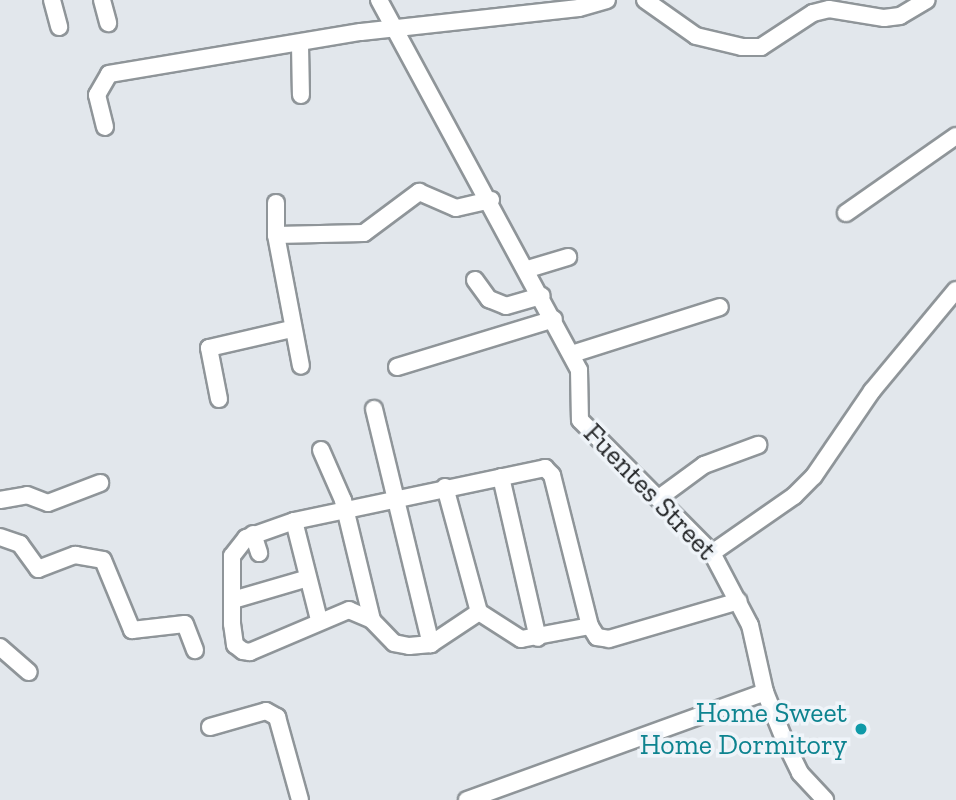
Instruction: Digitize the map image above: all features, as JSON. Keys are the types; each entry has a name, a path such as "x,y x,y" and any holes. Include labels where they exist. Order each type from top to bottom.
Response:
{"street":[{"path":"52,0 59,26"},
{"path":"102,0 108,23"},
{"name":"Fuentes Street","path":"379,0 491,200 572,354 579,370 580,420 712,553 739,601 750,625 765,692 800,773 816,797"},
{"path":"105,127 97,94 109,74 187,58 300,45 397,29 579,8 607,0"},
{"path":"645,0 696,36 741,47 761,47 813,13 828,9 884,18 900,16 927,0"},
{"path":"300,45 301,95"},
{"path":"846,213 956,136"},
{"path":"276,234 364,233 419,192 456,208 491,200"},
{"path":"276,203 276,234 291,330 301,366"},
{"path":"528,269 568,257"},
{"path":"475,280 489,299 506,306 542,296"},
{"path":"712,553 794,496 814,476 872,391 956,290"},
{"path":"572,354 720,307"},
{"path":"397,367 554,319"},
{"path":"219,399 209,348 291,330"},
{"path":"374,409 431,643"},
{"path":"659,498 704,465 758,445"},
{"path":"321,450 345,508 372,620"},
{"path":"479,612 431,643 394,643 372,620 349,610 319,620 250,652 243,651 235,645 230,571 237,547 253,534 345,508 545,468 552,475 590,626 597,637 609,639 739,601"},
{"path":"501,477 538,638"},
{"path":"0,500 26,495 48,503 100,483"},
{"path":"446,486 479,612 521,639 538,638 590,626"},
{"path":"294,521 319,620"},
{"path":"253,534 260,553"},
{"path":"0,537 20,544 38,569 75,555 103,560 132,630 185,624 195,650"},
{"path":"233,600 308,578"},
{"path":"0,647 29,672"},
{"path":"467,800 765,692"},
{"path":"211,727 266,711 277,717 300,800"}],"place":[{"name":"Home Sweet Home Dormitory","path":"861,729"}]}
